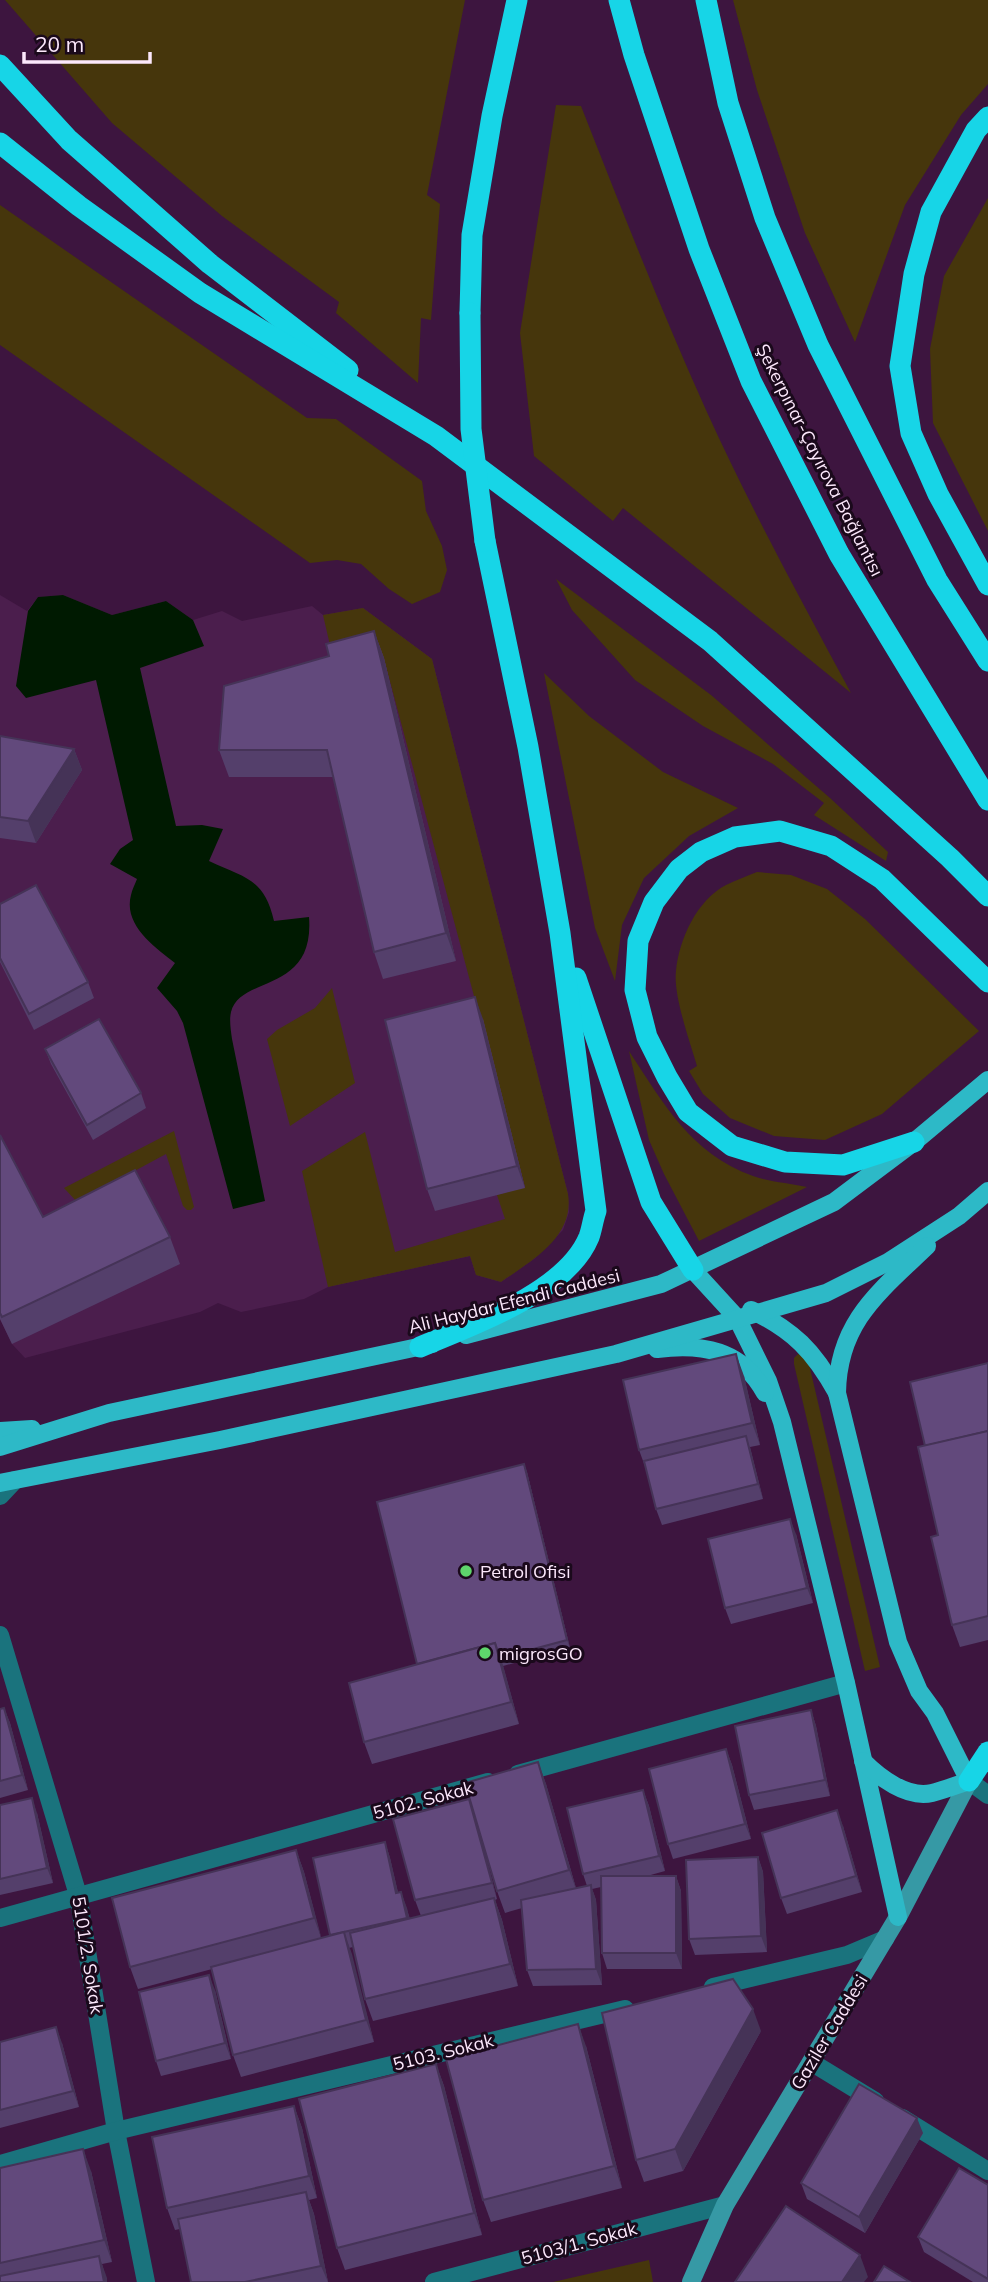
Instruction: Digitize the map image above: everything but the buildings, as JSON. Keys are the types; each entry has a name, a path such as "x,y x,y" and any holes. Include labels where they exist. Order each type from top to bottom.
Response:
{"highway":[{"path":"420,1347 489,1318 535,1294 569,1266 588,1238 596,1211 560,933 528,747 485,541 471,429 472,235 492,116 517,0"},
{"name":"Şekerpınar-Çayırova Bağlantısı","path":"619,0 634,55 699,249 751,381 839,554 988,800"},
{"path":"706,0 729,103 765,218 813,332 937,580 988,661"},
{"path":"0,65 69,140 210,264 710,641 950,858 988,896"},
{"path":"984,122 932,212 914,274 900,366 912,433 938,494 988,585"},
{"path":"0,143 79,206 200,293 436,436"},
{"path":"914,1142 843,1165 785,1163 732,1146 688,1112 647,1037 635,990 638,941 654,902 679,869 701,852 736,837 780,831 831,846 882,879 988,982"},
{"path":"560,933 651,1202 693,1270"},
{"path":"969,1781 988,1752"}],"main road":[{"name":"Ali Haydar Efendi Caddesi","path":"0,1447 108,1413 420,1347 661,1284 834,1202 914,1142 988,1080"},
{"path":"836,1393 840,1354 863,1310 988,1191"},
{"path":"8,1481 220,1440 615,1354 826,1293 888,1262 959,1216"},
{"path":"693,1270 737,1318 768,1381 782,1422 846,1683 898,1917"},
{"path":"661,1284 701,1288 756,1312 802,1341 826,1373 836,1393 898,1642 919,1691 935,1713 969,1781 928,1794 906,1790 876,1773 863,1761"},
{"path":"615,1354 667,1348 711,1348 740,1362 761,1384 782,1422"},
{"path":"0,1431 56,1428"}],"street":[{"path":"0,1496 8,1481"},
{"name":"5101/2. Sokak","path":"0,1635 78,1895 116,2131 146,2282"},
{"name":"5102. Sokak","path":"0,1918 846,1683"},
{"path":"969,1781 988,1795"},
{"name":"Gaziler Caddesi","path":"691,2282 725,2205 898,1917 969,1781"},
{"path":"698,1991 847,1955 885,1939"},
{"name":"5103. Sokak","path":"0,2164 116,2131 644,2004"},
{"path":"811,2062 988,2171"},
{"name":"5103/1. Sokak","path":"434,2282 725,2205"}],"shaded area":[{"path":"5,0 465,0 427,195 440,204 431,320 421,318 418,383 336,313 339,302 222,216 112,123"},
{"path":"733,0 988,0 988,84 961,115 905,205 855,342 805,233 757,90"},
{"path":"556,105 581,106 657,297 706,410 758,518 851,693 623,508 613,521 534,456 520,333"},
{"path":"988,198 988,531 933,423 930,349 944,276"},
{"path":"0,205 307,418 336,419 422,481 426,511 442,546 447,570 440,592 412,604 389,589 361,564 337,560 310,563 0,345"},
{"path":"556,579 711,695 888,852 886,861 814,815 824,803 773,764 703,726 635,680 572,610"},
{"path":"0,595 27,611 38,597 63,595 112,615 166,601 193,620 222,611 242,621 312,606 323,615 363,608 432,659 568,1194 569,1212 563,1230 534,1259 501,1282 476,1275 470,1256 328,1287 304,1299 241,1312 218,1303 200,1312 25,1358 12,1344 0,1319"},
{"path":"63,595 112,615 166,601 193,620 204,646 140,668 176,826 202,825 223,829 209,861 243,876 259,888 270,907 274,921 309,917 308,942 301,959 276,980 237,1000 230,1015 232,1039 265,1201 233,1209 183,1023 177,1011 157,988 175,963 136,925 130,906 137,879 110,864 120,849 133,840 96,680 26,698 16,686 28,611 38,597"},
{"path":"363,608 432,659 568,1194 565,1223 558,1235 537,1256 501,1282 476,1275 470,1256 328,1287 302,1171 365,1132 395,1252 505,1219 497,1195 525,1187 384,659 336,671 323,615"},
{"path":"544,673 589,716 663,772 738,808 689,836 644,878 622,925 615,981 595,928"},
{"path":"757,872 791,875 827,889 865,919 979,1031 882,1114 825,1140 774,1136 730,1118 703,1094 689,1071 697,1066 676,981 678,959 685,934 706,900 726,885"},
{"path":"332,988 355,1083 290,1126 267,1039 277,1030 315,1008"},
{"path":"629,1051 680,1125 712,1154 753,1176 807,1187 699,1241 649,1140"},
{"path":"174,1131 194,1207 191,1210 183,1206 166,1154 77,1202 64,1188"},
{"path":"798,1354 809,1364 880,1667 865,1671 794,1364 794,1358"},
{"path":"649,2260 653,2282 553,2282"}],"place":[{"name":"Petrol Ofisi","path":"466,1571"},
{"name":"migrosGO","path":"485,1653"}]}
